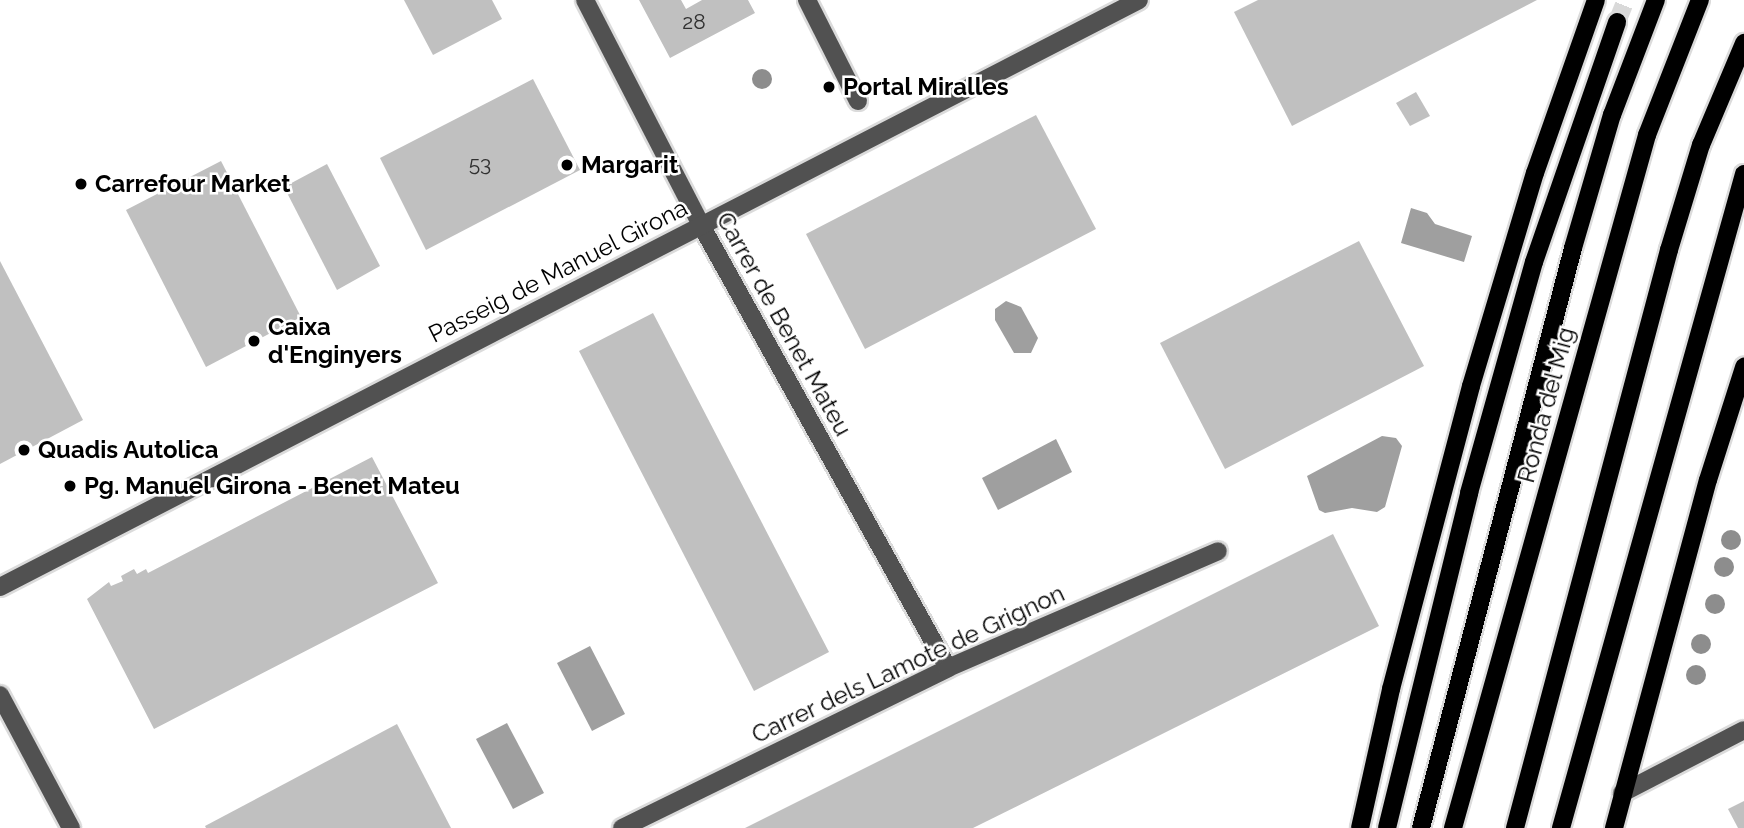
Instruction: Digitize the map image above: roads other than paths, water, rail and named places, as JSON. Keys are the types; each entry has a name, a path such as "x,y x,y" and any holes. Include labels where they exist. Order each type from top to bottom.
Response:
{"main road":[{"path":"1360,828 1391,688 1471,386 1539,160 1596,0"},
{"path":"1420,828 1573,248 1612,115 1656,0"},
{"name":"Ronda del Mig","path":"1453,828 1647,135 1700,0"},
{"path":"1387,828 1429,648 1534,262 1617,22"},
{"path":"1514,828 1669,250 1701,145 1744,43"},
{"path":"1561,828 1744,174"},
{"path":"1614,828 1744,367"}],"street":[{"name":"Carrer de Benet Mateu","path":"584,0 701,225 948,668"},
{"path":"807,0 858,101"},
{"name":"Passeig de Manuel Girona","path":"0,587 1139,0"},
{"path":"1728,420 1744,410"},
{"name":"Carrer dels Lamote de Grignon","path":"622,828 948,668 1219,551"},
{"path":"0,695 71,828"},
{"path":"1622,793 1744,730"}],"tunnel":[{"path":"1617,22 1626,0"}],"place":[{"name":"Portal Miralles","path":"829,87"},
{"name":"Margarit","path":"567,165"},
{"name":"Carrefour Market","path":"81,184"},
{"name":"Caixa d'Enginyers","path":"254,341"},
{"name":"Quadis Autolica","path":"24,450"},
{"name":"Pg. Manuel Girona - Benet Mateu","path":"70,486"}]}
